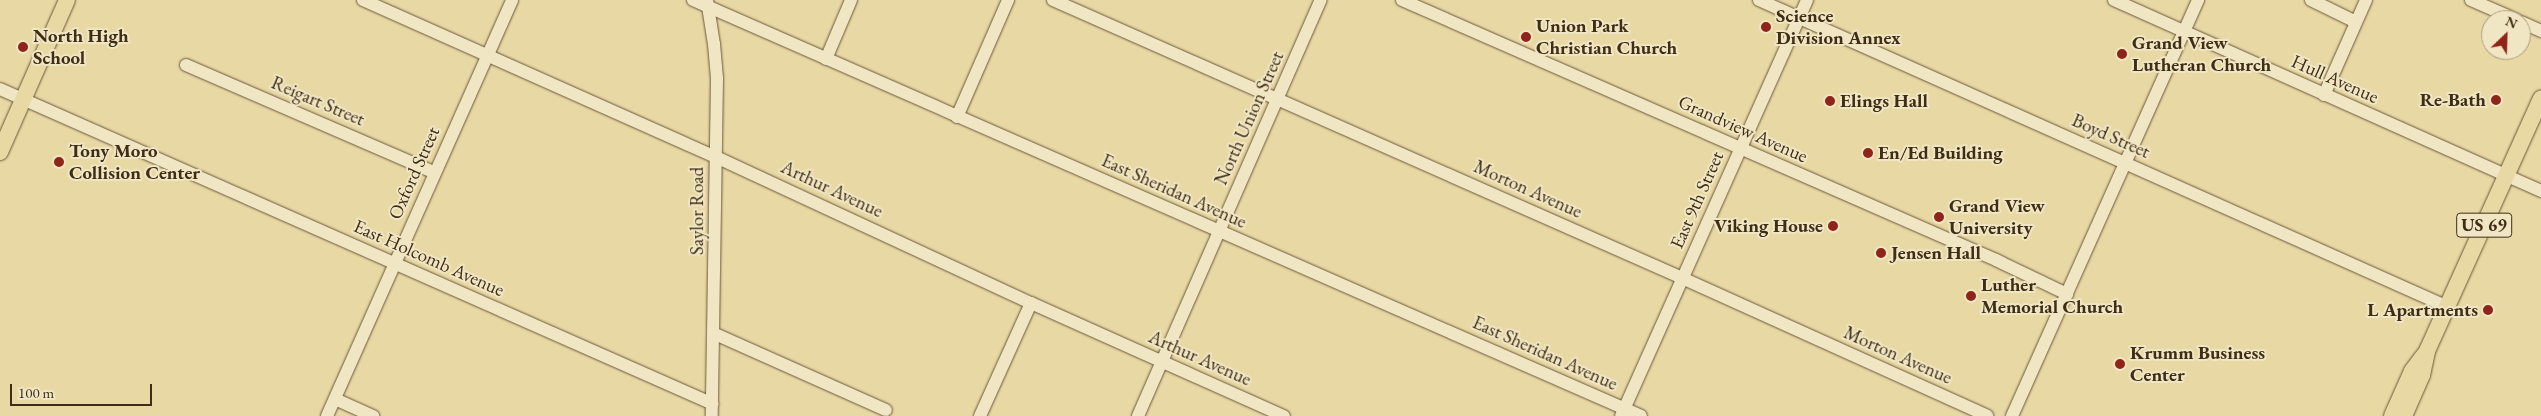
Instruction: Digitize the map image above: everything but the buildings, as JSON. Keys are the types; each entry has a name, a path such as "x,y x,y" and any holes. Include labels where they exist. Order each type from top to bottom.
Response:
{"main road":[{"path":"0,152 67,0"},
{"name":"US 69","path":"2392,416 2412,370 2427,351 2448,307 2541,99"},
{"name":"US 69","path":"2404,416 2422,375 2427,351"}],"street":[{"name":"Arthur Avenue","path":"363,0 716,157 1284,416"},
{"name":"Oxford Street","path":"327,416 512,0"},
{"name":"East Sheridan Avenue","path":"693,0 707,3 826,59 1220,231 1622,412 1641,416"},
{"path":"826,59 852,0"},
{"path":"957,117 1008,0"},
{"name":"Morton Avenue","path":"1053,0 1682,278 1987,416"},
{"name":"North Union Street","path":"1138,416 1322,0"},
{"name":"Grandview Avenue","path":"1402,0 1741,148 2067,294"},
{"name":"Boyd Street","path":"1759,0 2448,307"},
{"name":"East 9th Street","path":"1622,412 1807,0"},
{"name":"Hull Avenue","path":"2114,0 2541,191"},
{"path":"2012,416 2198,0"},
{"path":"2311,0 2356,22"},
{"path":"2324,95 2366,0"},
{"path":"2471,0 2494,10"},
{"name":"Saylor Road","path":"707,3 714,44 717,79 715,334 712,410"},
{"name":"Reigart Street","path":"186,65 435,173"},
{"name":"East Holcomb Avenue","path":"0,90 394,264 712,410"},
{"path":"980,416 1031,302"},
{"path":"715,334 886,410"},
{"path":"335,399 373,416"}],"place":[{"name":"Science Division Annex","path":"1766,27"},
{"name":"Union Park Christian Church","path":"1526,37"},
{"name":"North High School","path":"23,47"},
{"name":"Grand View Lutheran Church","path":"2122,54"},
{"name":"Re-Bath","path":"2496,100"},
{"name":"Elings Hall","path":"1830,101"},
{"name":"En/Ed Building","path":"1868,153"},
{"name":"Tony Moro Collision Center","path":"59,162"},
{"name":"Grand View University","path":"1939,217"},
{"name":"Viking House","path":"1833,226"},
{"name":"Jensen Hall","path":"1881,253"},
{"name":"Luther Memorial Church","path":"1971,296"},
{"name":"L Apartments","path":"2488,310"},
{"name":"Krumm Business Center","path":"2120,364"}]}
